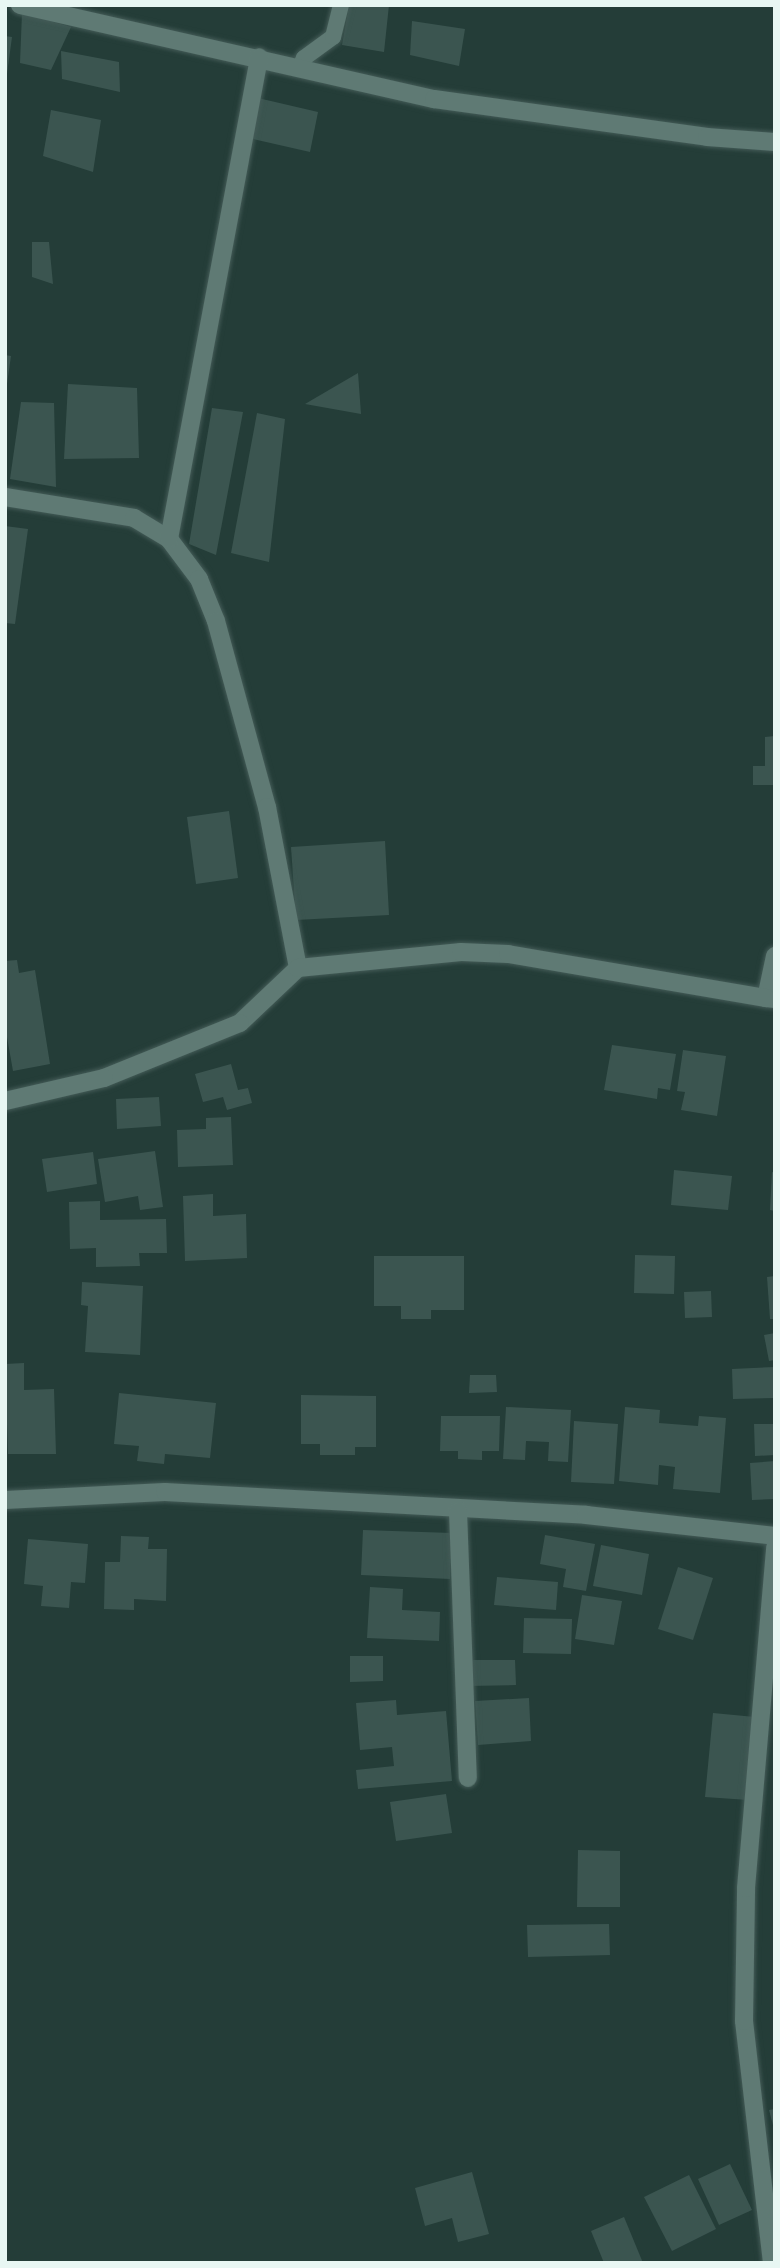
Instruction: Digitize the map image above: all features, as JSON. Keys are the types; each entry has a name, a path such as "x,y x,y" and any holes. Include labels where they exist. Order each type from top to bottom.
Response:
{"street":[{"path":"20,5 500,109 775,142"},
{"path":"169,539 260,57"},
{"path":"5,497 134,518 169,539 199,579 216,621 267,807 298,968"},
{"path":"5,1101 104,1078 240,1023 298,968 461,952 508,954 770,999 775,956"},
{"path":"5,1500 165,1492 458,1511 586,1515 775,1536"},
{"path":"458,1511 468,1778"},
{"path":"772,2263 744,2021 746,1888 775,1548"}],"lane":[{"path":"300,67 304,58 333,37 341,5"}],"building":[{"path":"349,5 389,5 384,52 342,45"},
{"path":"22,13 71,27 51,70 20,63"},
{"path":"412,21 465,29 459,66 410,55"},
{"path":"5,36 12,37 7,74 5,74"},
{"path":"61,51 119,62 120,92 62,79"},
{"path":"258,98 318,112 310,152 249,138"},
{"path":"51,110 101,120 93,172 43,156"},
{"path":"32,242 49,242 53,284 32,277"},
{"path":"5,355 11,356 7,384 5,384"},
{"path":"358,373 361,414 305,404"},
{"path":"68,384 137,388 139,458 64,459"},
{"path":"21,402 54,403 56,487 10,479"},
{"path":"212,408 243,412 216,555 189,544"},
{"path":"257,413 285,419 269,562 231,553"},
{"path":"5,526 28,529 15,624 5,623"},
{"path":"775,736 775,785 753,785 753,766 765,766 765,737"},
{"path":"229,811 238,878 196,884 187,817"},
{"path":"385,841 389,915 296,920 291,847"},
{"path":"17,960 19,973 35,970 50,1064 13,1071 5,1026 5,961"},
{"path":"612,1045 676,1054 670,1090 658,1088 657,1099 604,1090"},
{"path":"683,1050 726,1056 717,1116 681,1110 685,1092 677,1091"},
{"path":"231,1064 238,1090 248,1088 252,1103 227,1110 223,1097 203,1102 195,1074"},
{"path":"159,1097 161,1126 117,1129 116,1099"},
{"path":"231,1117 233,1165 178,1167 177,1130 206,1129 206,1118"},
{"path":"155,1151 163,1207 140,1210 138,1196 105,1202 98,1159"},
{"path":"93,1152 97,1184 47,1192 42,1159"},
{"path":"674,1170 732,1176 728,1210 671,1205"},
{"path":"772,1172 775,1173 775,1211 770,1210"},
{"path":"213,1194 213,1216 246,1214 247,1258 185,1261 183,1196"},
{"path":"100,1201 100,1220 166,1219 167,1253 139,1253 140,1266 96,1267 96,1248 70,1249 69,1202"},
{"path":"635,1255 675,1256 674,1294 634,1293"},
{"path":"374,1256 464,1256 464,1310 431,1310 431,1319 401,1319 401,1306 374,1306"},
{"path":"775,1276 775,1319 770,1319 767,1277"},
{"path":"82,1282 143,1286 140,1355 85,1352 88,1306 81,1305"},
{"path":"711,1291 712,1317 685,1318 684,1292"},
{"path":"775,1333 775,1360 769,1361 764,1335"},
{"path":"24,1363 24,1390 54,1389 56,1454 8,1454 5,1364"},
{"path":"775,1367 775,1398 733,1399 732,1369"},
{"path":"470,1375 496,1375 497,1392 469,1393"},
{"path":"119,1393 216,1403 210,1458 165,1454 164,1464 137,1461 139,1446 114,1444"},
{"path":"301,1395 376,1396 376,1447 355,1447 355,1455 320,1455 320,1444 301,1444"},
{"path":"506,1407 571,1410 568,1462 548,1461 549,1442 526,1441 525,1460 503,1459"},
{"path":"625,1407 660,1410 659,1423 698,1426 699,1416 726,1418 720,1493 673,1489 675,1467 659,1465 658,1485 619,1481"},
{"path":"441,1416 500,1416 499,1451 482,1451 482,1460 458,1459 458,1451 440,1451"},
{"path":"574,1421 618,1424 614,1484 571,1482"},
{"path":"754,1424 775,1424 775,1455 755,1456"},
{"path":"775,1461 775,1499 752,1500 750,1463"},
{"path":"363,1530 452,1533 450,1579 361,1575"},
{"path":"545,1535 595,1544 586,1591 563,1587 566,1569 540,1564"},
{"path":"121,1536 149,1537 148,1549 167,1549 166,1601 134,1599 134,1610 104,1609 105,1562 120,1562"},
{"path":"28,1539 88,1544 85,1583 71,1582 69,1608 41,1606 43,1586 24,1584"},
{"path":"601,1545 649,1554 642,1595 593,1586"},
{"path":"678,1567 713,1578 693,1640 658,1629"},
{"path":"497,1577 558,1582 556,1610 494,1605"},
{"path":"370,1587 403,1589 402,1610 440,1612 439,1641 367,1638"},
{"path":"582,1595 622,1601 614,1645 575,1639"},
{"path":"524,1618 572,1619 571,1654 523,1653"},
{"path":"350,1656 383,1656 383,1681 350,1682"},
{"path":"468,1660 515,1660 516,1685 468,1686"},
{"path":"529,1698 531,1741 478,1745 475,1701"},
{"path":"396,1700 397,1715 446,1711 452,1781 358,1789 356,1770 394,1766 392,1747 360,1750 356,1703"},
{"path":"713,1713 755,1717 748,1800 705,1797"},
{"path":"446,1794 452,1833 396,1841 390,1802"},
{"path":"578,1850 620,1851 620,1907 577,1907"},
{"path":"609,1924 610,1955 528,1957 527,1925"},
{"path":"775,2109 775,2129 774,2129 769,2110"},
{"path":"730,2164 752,2210 719,2225 698,2179"},
{"path":"472,2172 489,2234 458,2242 452,2218 425,2226 415,2188"},
{"path":"689,2175 716,2229 672,2251 644,2197"},
{"path":"624,2217 643,2263 604,2263 591,2231"}]}
